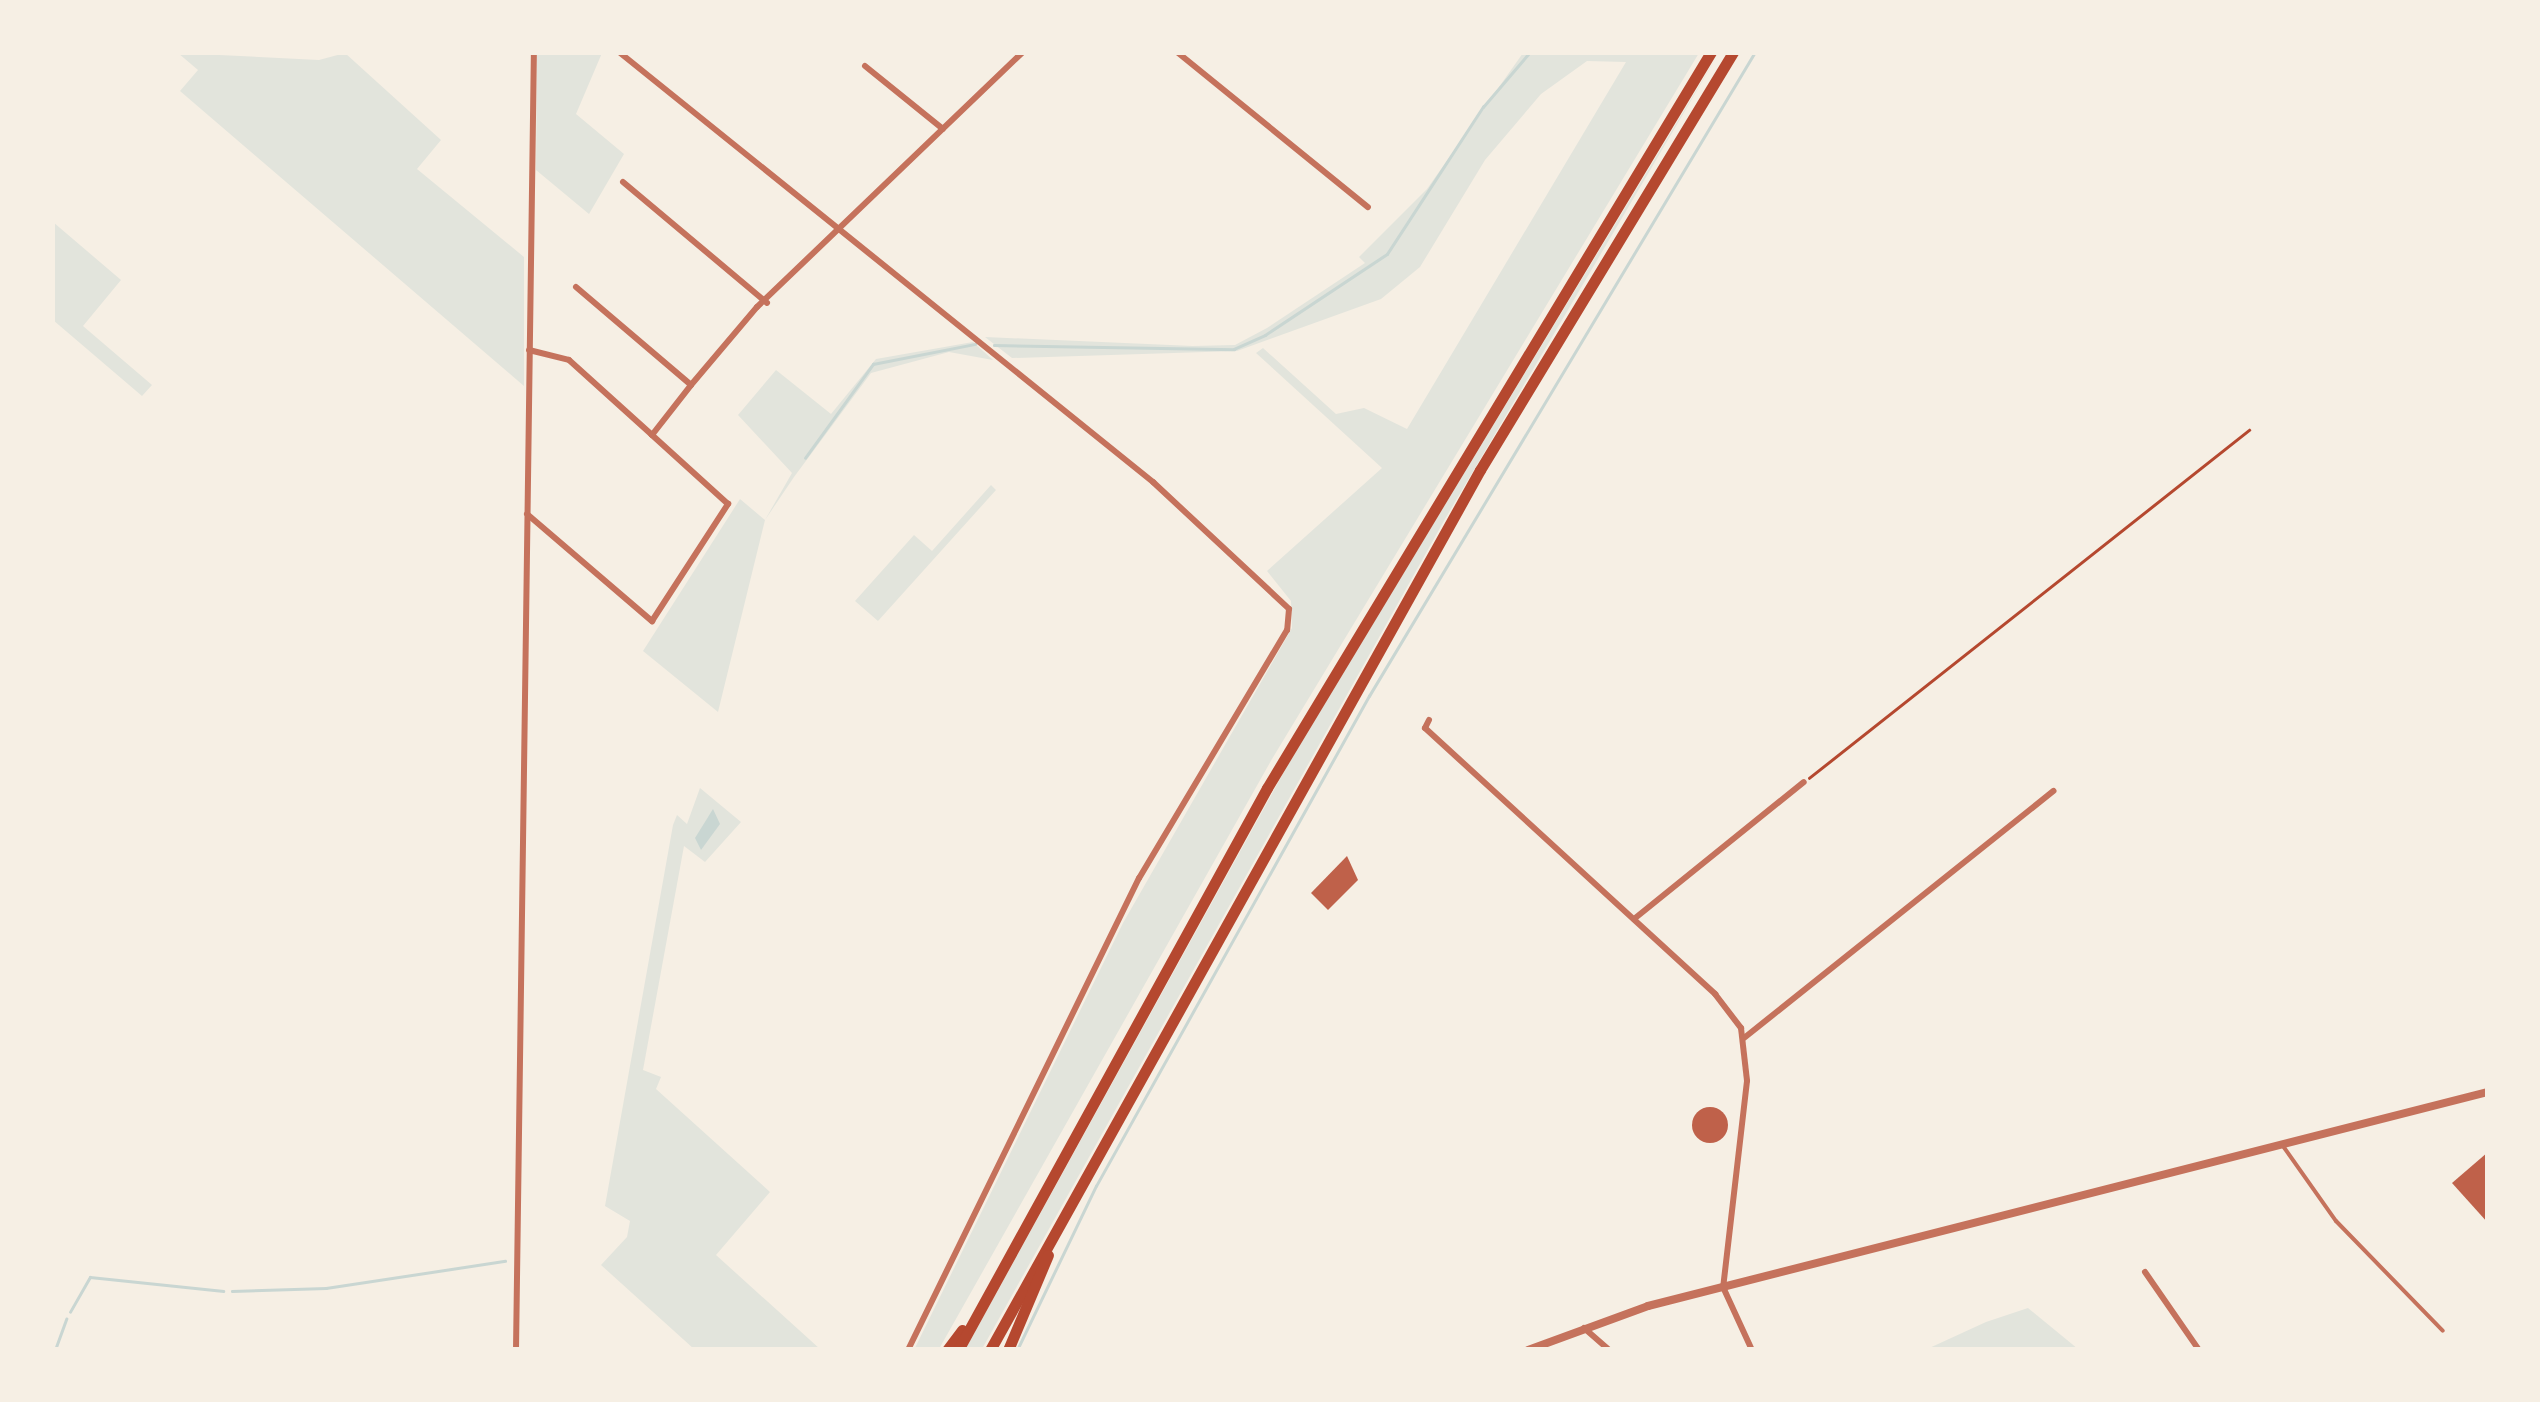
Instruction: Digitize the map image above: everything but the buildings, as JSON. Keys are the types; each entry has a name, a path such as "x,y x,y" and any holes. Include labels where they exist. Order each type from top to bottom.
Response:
{"highway":[{"path":"958,1350 1276,772 1711,52"},
{"path":"990,1350 1080,1182 1480,470 1733,52"},
{"path":"1008,1350 1080,1182"},
{"path":"948,1350 982,1302"}],"street":[{"path":"516,1350 534,52"},
{"path":"618,52 628,56 1266,578 1284,598 1288,630 1140,878 908,1350"},
{"path":"652,434 691,384 838,228 1023,52"},
{"path":"1177,52 1368,207"},
{"path":"864,66 943,129"},
{"path":"622,182 766,303"},
{"path":"576,287 691,384"},
{"path":"527,514 652,621 728,504 569,360 529,350"},
{"path":"1429,720 1425,728 1715,994 1744,1038 1723,1287 1752,1350"},
{"path":"1634,919 1804,782"},
{"path":"1744,1038 2053,791"},
{"path":"1528,1350 1584,1328 1723,1287 2488,1092"},
{"path":"2145,1272 2199,1350"},
{"path":"1584,1328 1609,1350"}],"lane":[{"path":"2281,1144 2336,1221 2443,1331"}],"path":[{"path":"1804,782 2248,430"}],"shaded area":[{"path":"178,53 319,60 345,53 441,140 417,169 524,257 524,386 180,91 198,70"},
{"path":"537,53 602,53 576,114 624,154 589,214 536,170"},
{"path":"1523,53 1699,53 1272,759 939,1349 914,1350 1123,923 1292,628 1291,601 1267,571 1382,468 1256,353 1263,348 1336,414 1364,408 1407,429 1626,62 1587,61 1541,94 1485,160 1420,267 1381,299 1237,351 1012,358 985,337 1235,345 1365,263 1359,257 1427,189"},
{"path":"1719,53 1445,519 982,1349 965,1350 1295,752"},
{"path":"53,222 121,280 83,326 152,385 142,396 53,320"},
{"path":"973,342 993,360 949,352 871,373 765,520 792,473 738,415 776,370 831,414 876,359"},
{"path":"991,485 996,490 878,621 855,601 914,535 932,551"},
{"path":"740,499 765,520 718,712 643,651"},
{"path":"700,788 741,822 705,862 684,846 643,1070 661,1077 656,1089 770,1192 716,1255 820,1349 694,1349 601,1265 627,1237 630,1221 605,1206 673,825 677,815 687,824"},
{"path":"713,809 720,824 701,850 695,838"},
{"path":"2028,1308 2078,1349 1925,1350 1986,1322"}],"waterway":[{"path":"994,345 1234,349 1265,335 1387,254 1483,107 1530,52"},
{"path":"1017,1350 1096,1186 1369,696 1755,52"},
{"path":"805,458 873,364 975,344"},
{"path":"232,1291 326,1288 505,1261"},
{"path":"70,1312 90,1277 223,1291"},
{"path":"55,1350 66,1319"}]}
